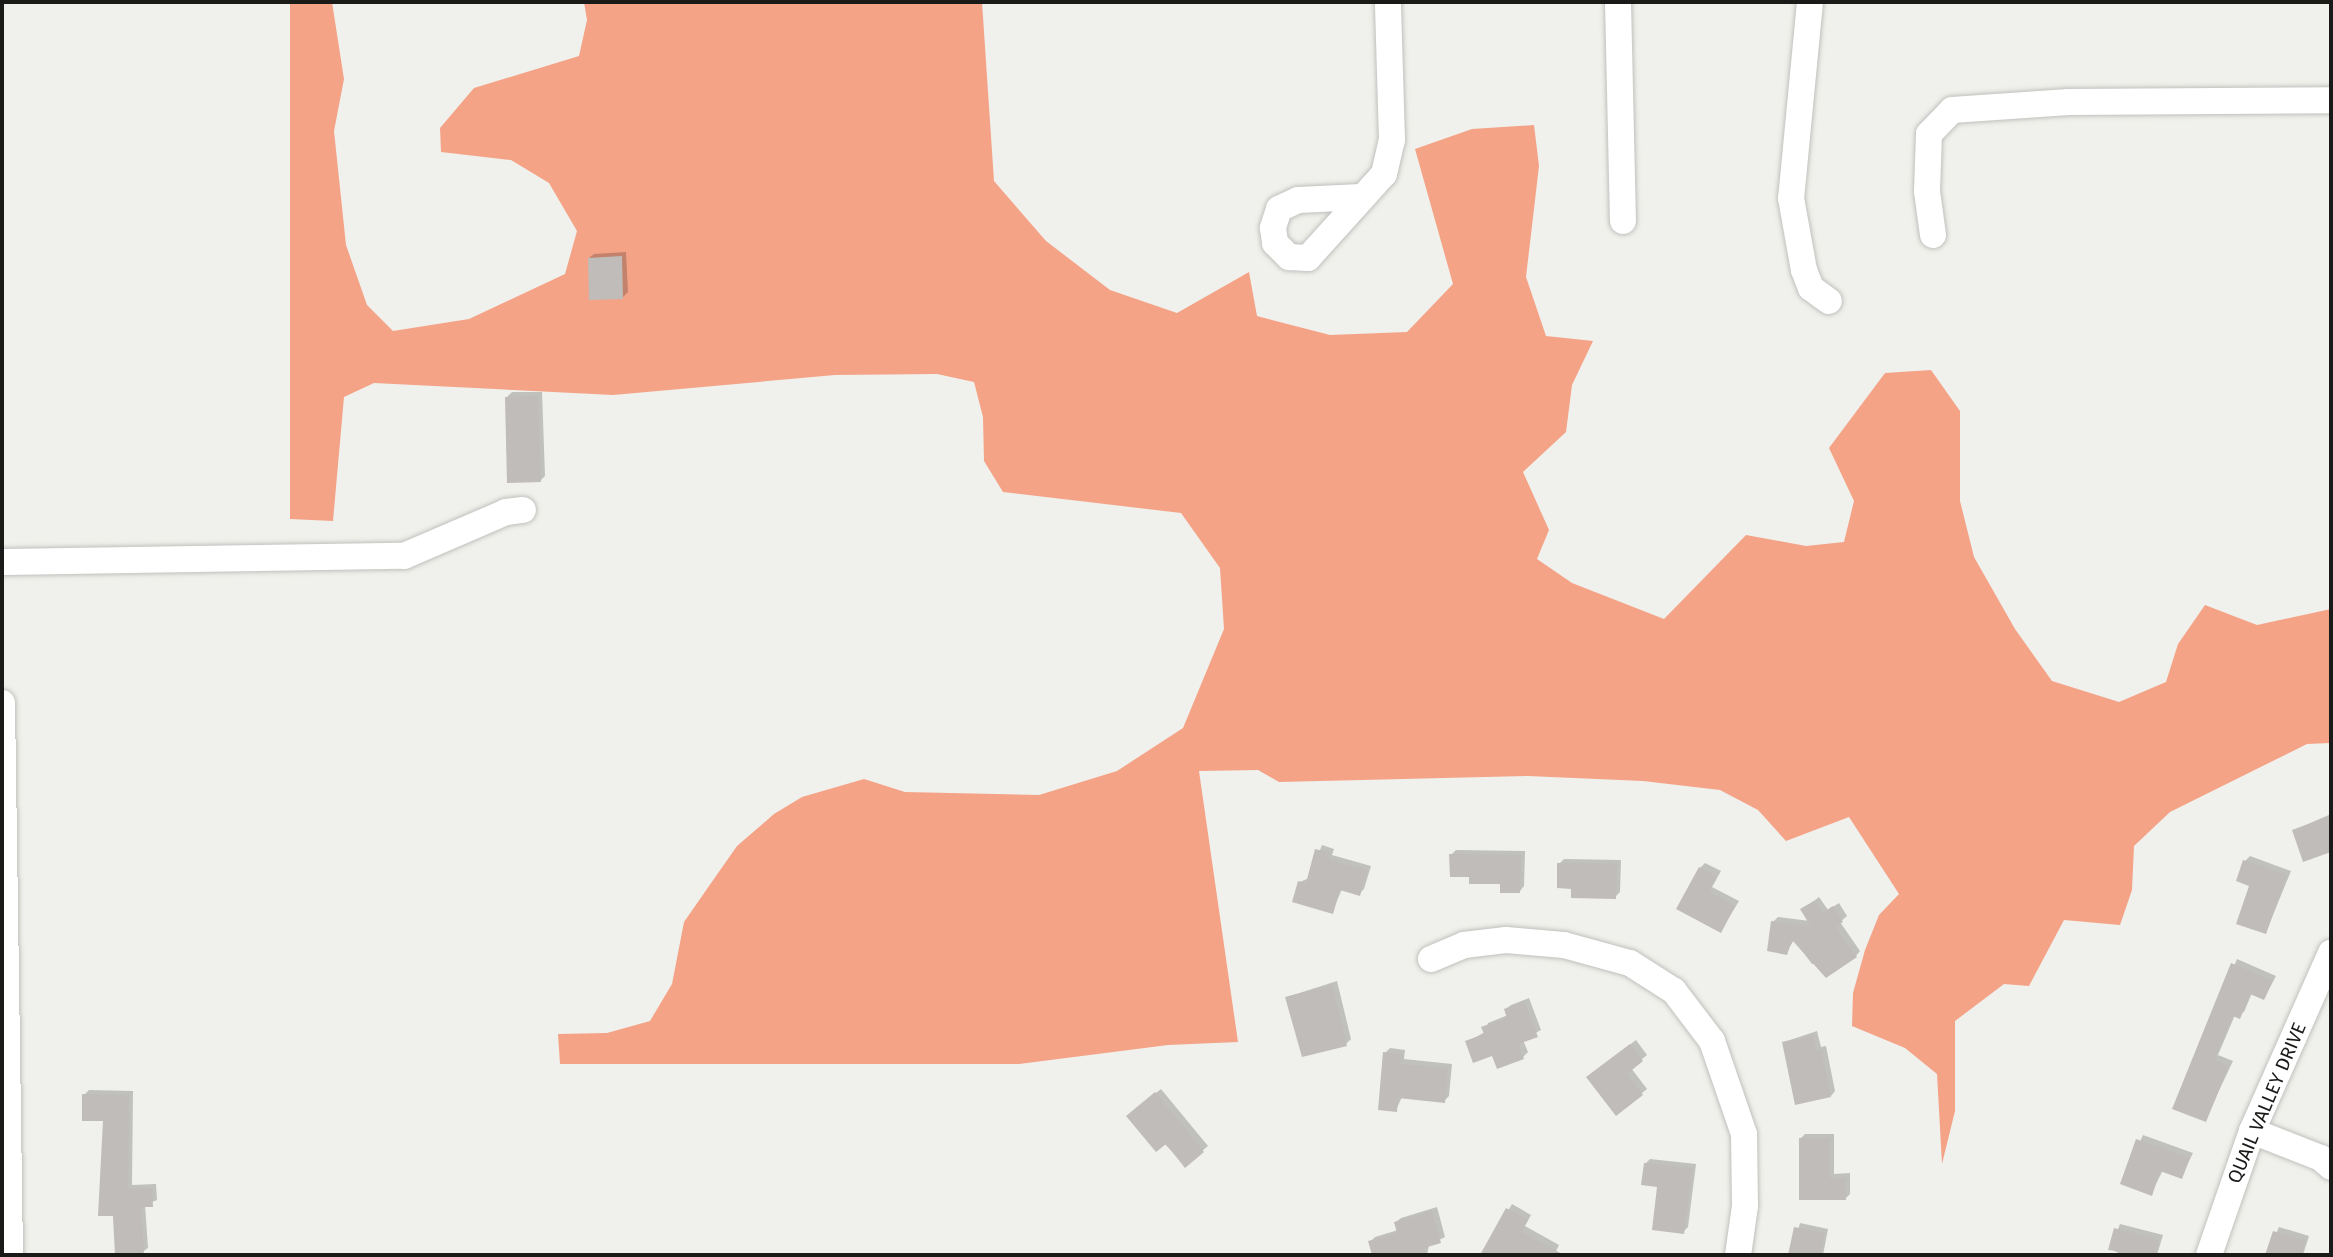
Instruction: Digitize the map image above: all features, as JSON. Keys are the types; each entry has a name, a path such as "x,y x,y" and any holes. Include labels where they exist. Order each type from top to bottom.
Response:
{"street":[{"path":"1361,197 1384,174 1390,160 1388,2"},
{"path":"1618,2 1623,221"},
{"path":"1810,2 1791,198 1804,270 1811,288 1829,301"},
{"path":"1933,235 1927,191 1929,134 1952,110 2069,102 2331,100"},
{"path":"2,562 404,556 506,512 523,510"},
{"path":"2,704 10,1255"},
{"path":"1431,959 1464,945 1506,940 1564,945 1630,963 1674,991 1712,1041 1744,1134 1745,1206 1738,1255"},
{"name":"QUAIL VALLEY DRIVE","path":"2209,1255 2252,1131 2331,953"},
{"path":"2252,1131 2321,1158 2331,1167"}],"shaded area":[{"path":"290,2 332,2 344,79 334,131 346,245 367,305 393,331 469,319 565,274 577,231 549,183 511,160 441,152 440,128 474,88 579,56 587,20 584,2 982,2 994,181 1046,241 1110,290 1177,313 1249,272 1257,316 1330,335 1407,332 1453,284 1415,149 1472,129 1534,125 1539,166 1526,277 1546,336 1593,341 1572,385 1566,432 1523,472 1549,530 1537,559 1572,583 1664,619 1746,535 1806,546 1844,542 1854,501 1829,448 1885,373 1931,370 1960,411 1960,501 1974,557 2015,629 2052,681 2119,702 2166,682 2178,644 2205,605 2257,625 2331,609 2331,743 2307,744 2170,812 2134,846 2132,890 2120,925 2064,920 2029,986 2004,984 1955,1021 1955,1111 1942,1164 1937,1074 1905,1048 1852,1026 1853,993 1865,950 1879,915 1899,894 1849,817 1786,841 1758,810 1720,790 1643,781 1528,776 1279,782 1258,770 1199,771 1238,1042 1168,1045 1019,1064 560,1064 558,1034 607,1033 650,1021 672,984 684,922 737,846 774,814 802,797 864,779 905,792 1039,795 1117,771 1183,728 1224,629 1220,568 1181,513 1003,492 984,461 983,417 974,382 937,374 835,375 613,395 374,383 344,397 333,521 290,519"}],"building":[{"path":"622,256 623,299 589,300 588,258"},
{"path":"538,396 541,482 507,483 505,397"},
{"path":"2331,816 2331,852 2303,862 2292,830"},
{"path":"1315,849 1331,853 1329,860 1367,870 1360,896 1340,890 1333,914 1292,902 1298,881 1306,883"},
{"path":"1449,854 1521,855 1520,893 1500,893 1500,884 1469,884 1469,877 1450,877"},
{"path":"2243,860 2287,875 2266,934 2236,924 2249,886 2236,881"},
{"path":"1557,863 1617,864 1616,899 1571,898 1571,889 1557,888"},
{"path":"1699,867 1717,877 1709,892 1735,906 1721,933 1676,909"},
{"path":"1814,901 1822,913 1833,906 1843,922 1835,927 1857,957 1826,978 1792,940 1787,955 1767,951 1771,921 1811,927 1800,909"},
{"path":"2231,963 2273,981 2264,1000 2250,994 2240,1019 2233,1016 2214,1060 2229,1066 2206,1122 2172,1109"},
{"path":"1332,985 1347,1046 1302,1057 1285,997"},
{"path":"1524,1001 1538,1037 1518,1044 1524,1059 1497,1069 1492,1056 1473,1063 1465,1041 1484,1034 1481,1027 1507,1018 1504,1009"},
{"path":"1813,1035 1816,1051 1821,1050 1831,1097 1795,1105 1782,1042"},
{"path":"1630,1044 1643,1061 1627,1074 1643,1095 1616,1116 1586,1077"},
{"path":"1383,1052 1401,1054 1400,1064 1448,1068 1445,1103 1398,1098 1397,1112 1378,1110"},
{"path":"1155,1092 1204,1152 1185,1168 1166,1144 1156,1152 1126,1116"},
{"path":"82,1094 129,1095 128,1189 152,1188 153,1207 141,1207 144,1255 115,1255 113,1216 98,1216 103,1121 82,1121"},
{"path":"1799,1138 1830,1138 1830,1178 1846,1178 1846,1200 1799,1200"},
{"path":"2136,1139 2190,1158 2182,1179 2160,1171 2152,1196 2120,1184"},
{"path":"1644,1163 1692,1168 1684,1234 1652,1230 1657,1187 1641,1185"},
{"path":"1506,1208 1528,1220 1521,1232 1564,1255 1480,1255"},
{"path":"1432,1211 1441,1243 1424,1248 1426,1255 1372,1255 1368,1241 1397,1233 1394,1222"},
{"path":"1794,1227 1825,1233 1820,1255 1788,1255"},
{"path":"2114,1228 2159,1240 2155,1255 2108,1250"},
{"path":"2273,1231 2306,1241 2301,1255 2265,1255"}]}
